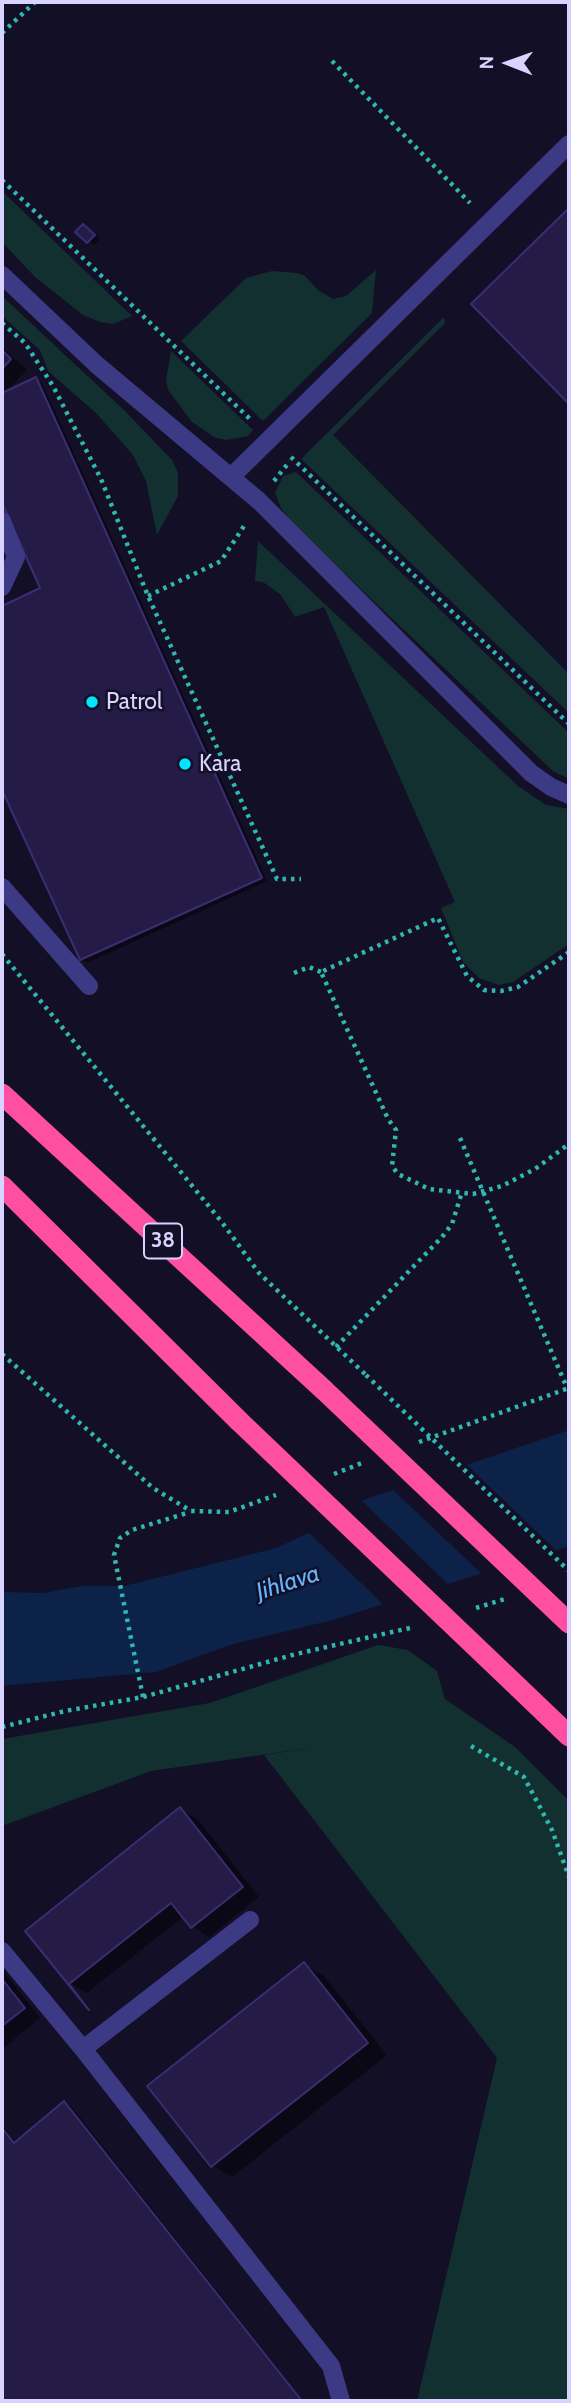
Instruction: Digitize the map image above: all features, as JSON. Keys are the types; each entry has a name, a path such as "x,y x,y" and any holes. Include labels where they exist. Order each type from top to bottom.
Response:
{"highway":[{"name":"38","path":"2,1094 324,1390 569,1623"},
{"path":"2,1186 239,1421 569,1736"}],"lane":[{"path":"232,476 569,144"},
{"path":"2,275 97,365 259,501 515,758 551,787 569,795"},
{"path":"2,521 16,557 2,587"},
{"path":"2,887 89,986"},
{"path":"83,2049 250,1920"},
{"path":"2,1951 83,2049 331,2367 341,2401"}],"path":[{"path":"2,33 35,2"},
{"path":"332,61 432,166 491,223"},
{"path":"2,180 152,321 269,438 569,724"},
{"path":"2,323 25,343 53,386 101,479 148,596 276,880 301,879"},
{"path":"148,596 221,561 259,501 292,458"},
{"path":"321,972 438,918 467,976 484,990 502,991 518,987 569,952"},
{"path":"2,954 221,1221 259,1273 569,1571"},
{"path":"294,973 309,967 321,972 388,1119 396,1130 392,1166 413,1183 461,1195 483,1190 513,1180 569,1144"},
{"path":"460,1138 567,1388"},
{"path":"336,1348 442,1237 452,1224 461,1195"},
{"path":"143,1697 114,1555 120,1538 132,1530 191,1511"},
{"path":"463,1612 516,1596"},
{"path":"2,1727 65,1711 143,1697 296,1654 383,1637 422,1625"},
{"path":"471,1746 524,1777 552,1830 569,1877"}],"green space":[{"path":"2,191 132,316 113,324 100,322 83,315 35,277 2,242"},
{"path":"376,270 372,313 263,421 181,341 246,278 272,271 297,273 305,276 318,290 333,299 346,296"},
{"path":"2,296 125,411 172,460 178,473 178,496 157,535 146,481 133,455 97,414 48,371 40,350 2,316"},
{"path":"444,317 445,323 333,435 569,674 569,713 301,459"},
{"path":"171,351 253,430 248,436 226,440 214,437 192,422 168,390 166,380"},
{"path":"296,472 569,733 569,779 553,771 293,525 281,508 275,493 283,476"},
{"path":"258,541 518,786 546,805 569,809 569,944 513,982 499,985 479,978 463,962 441,908 455,902 324,607 295,617 280,594 263,582 255,581"},
{"path":"378,1645 408,1650 437,1671 445,1699 515,1747 569,1801 569,2401 417,2401 497,2058 264,1755 323,1746 151,1771 2,1826 2,1739 210,1703"}],"water":[{"name":"Jihlava","path":"569,1430 569,1546 333,1620 233,1644 156,1672 2,1686 2,1592 44,1593 81,1586 124,1586 276,1548 308,1533 334,1510"}],"pier":[{"path":"465,1463 559,1553 484,1576 391,1488"},
{"path":"359,1498 451,1587 386,1607 306,1530 332,1507"}],"building":[{"path":"569,208 569,404 471,304"},
{"path":"83,224 95,235 87,243 75,232"},
{"path":"2,350 11,359 2,369"},
{"name":"Patrol","path":"36,377 262,878 80,960 2,790 2,606 40,588 2,503 2,393"},
{"path":"180,1807 243,1887 191,1928 171,1903 69,1984 89,2010 25,1931"},
{"path":"304,1962 368,2043 211,2167 147,2086"},
{"path":"2,1979 25,2008 2,2026"},
{"path":"64,2101 302,2401 2,2401 2,2128 14,2143"}],"place":[{"name":"Patrol","path":"92,702"},
{"name":"Kara","path":"185,764"}]}
